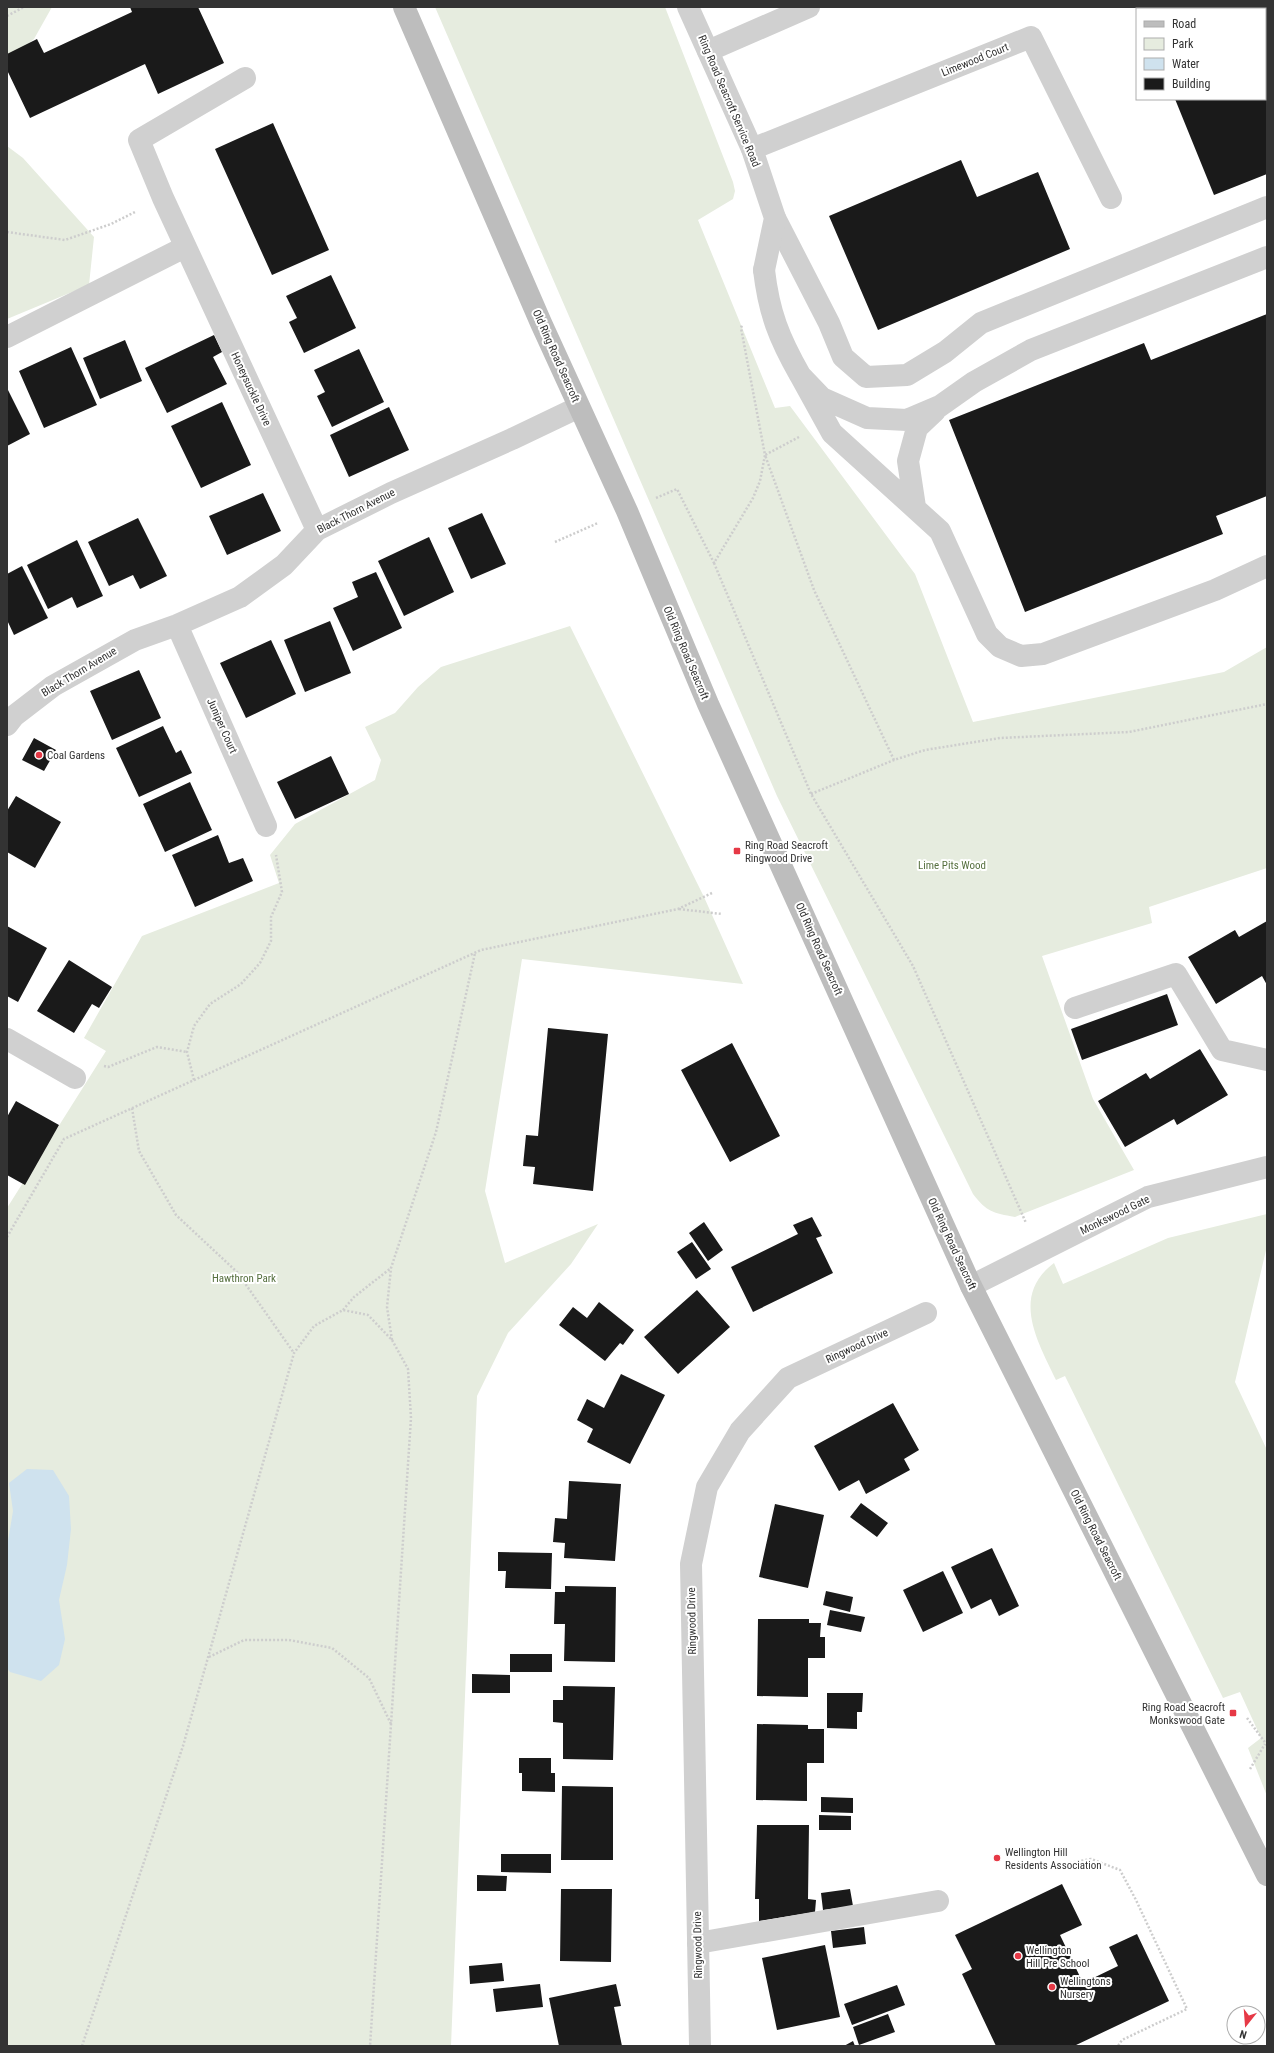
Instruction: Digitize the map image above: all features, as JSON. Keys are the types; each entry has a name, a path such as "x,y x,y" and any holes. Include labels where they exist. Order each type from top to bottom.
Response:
{"main road":[{"name":"Old Ring Road Seacroft","path":"404,7 541,323 627,511 708,704 971,1286 1267,1875"}],"street":[{"name":"Ring Road Seacroft Service Road","path":"688,7 752,149 775,218 829,323 843,358 866,377 907,375 945,352 981,323 1267,207"},
{"path":"708,51 809,7"},
{"name":"Limewood Court","path":"752,149 1031,37 1111,198"},
{"name":"Honeysuckle Drive","path":"245,78 139,140 185,247 317,530"},
{"path":"775,218 764,270 768,302 783,346 832,433 915,506 940,531 987,634 1000,647 1021,656 1050,652 1215,590 1267,566"},
{"path":"7,337 185,247"},
{"path":"915,506 908,461 909,455 918,428 940,406 974,382 1030,350 1267,257"},
{"path":"800,375 822,398 867,418 907,420 940,406"},
{"name":"Black Thorn Avenue","path":"7,725 14,716 53,686 135,640 177,625 240,597 284,565 317,530 391,493 512,439 579,407"},
{"name":"Juniper Court","path":"177,625 264,831"},
{"path":"1075,1008 1176,974 1222,1050 1267,1060"},
{"path":"7,1039 75,1078"},
{"name":"Monkswood Gate","path":"971,1286 1148,1197 1267,1167"},
{"name":"Ringwood Drive","path":"700,2046 691,1564 707,1487 740,1431 788,1378 926,1313"},
{"path":"698,1943 938,1901"}],"path":[{"path":"7,16 24,7"},
{"path":"7,232 65,240 111,224 163,198"},
{"path":"744,321 741,328 765,455 814,590 894,760"},
{"path":"714,563 753,498 760,481 765,455"},
{"path":"555,542 677,489 714,563 811,794 913,966 1038,1252"},
{"path":"811,794 894,760 925,750 1000,738 1129,732 1267,704"},
{"path":"194,1080 188,1052 194,1026 210,1004 241,984 260,963 272,941 271,917 282,892 278,863 264,831"},
{"path":"7,1237 64,1139 475,952 678,909 712,893"},
{"path":"678,909 722,914"},
{"path":"392,1340 387,1307 391,1268 436,1132 475,952"},
{"path":"75,1078 85,1061 108,1066 134,1054 157,1047 188,1052"},
{"path":"132,1108 139,1151 176,1215 237,1272 294,1353"},
{"path":"82,2046 184,1746 294,1353 314,1326 343,1310 354,1297 391,1268"},
{"path":"343,1310 368,1316 392,1340 408,1369 411,1418 370,2046"},
{"path":"209,1657 244,1640 289,1640 332,1648 369,1678 391,1724"},
{"path":"1247,1718 1267,1745"},
{"path":"1042,1868 1091,1859 1120,1870 1136,1900 1187,2009 1122,2040 1118,2046"}],"green space":[{"path":"7,7 52,7 34,39 7,61"},
{"name":"Lime Pits Wood","path":"435,7 665,7 733,182 735,191 733,199 698,220 775,408 790,406 915,574 973,722 1224,672 1267,647 1267,868 1149,907 1152,923 1042,956 1093,1099 1134,1170 1015,1217 991,1211 982,1205 973,1194 777,796"},
{"path":"7,146 23,158 94,237 89,285 7,319"},
{"name":"Hawthron Park","path":"570,626 704,897 743,984 522,959 485,1191 505,1263 598,1224 571,1264 508,1333 477,1396 451,2046 7,2046 7,1208 106,1051 84,1038 142,936 279,883 270,855 295,824 375,780 381,760 365,727 395,713 418,687 441,667"},
{"path":"1267,1214 1267,1246 1235,1382 1267,1450 1267,1796 1248,1748 1261,1738 1240,1692 1223,1698 1065,1376 1056,1380 1036,1335 1032,1320 1031,1305 1033,1290 1041,1276 1054,1263 1063,1284 1168,1238"}],"water":[{"path":"27,1469 53,1470 69,1496 71,1529 67,1565 59,1600 65,1639 59,1665 41,1681 10,1672 7,1668 7,1547 13,1511 9,1483"}],"building":[{"path":"130,7 198,7 224,63 158,94 145,64 30,118 7,70 7,54 37,39 44,53 132,12"},
{"path":"1138,7 1261,7 1261,8"},
{"path":"1266,20 1267,174 1214,195 1175,100 1266,100"},
{"path":"273,123 329,250 272,275 215,149"},
{"path":"961,160 977,197 1038,172 1070,249 878,330 829,216"},
{"path":"331,275 356,328 304,353 289,322 297,318 286,296"},
{"path":"1267,314 1267,496 1216,516 1223,534 1025,612 949,420 1144,343 1151,360"},
{"path":"214,335 222,352 213,357 227,384 167,413 145,368"},
{"path":"125,340 142,381 100,399 83,358"},
{"path":"71,347 97,405 44,428 19,371"},
{"path":"359,349 384,402 332,427 317,396 325,392 314,370"},
{"path":"7,388 30,434 7,446"},
{"path":"222,402 251,465 201,488 171,426"},
{"path":"389,407 409,450 349,477 330,435"},
{"path":"263,493 281,531 227,555 209,516"},
{"path":"482,513 506,564 471,579 448,528"},
{"path":"138,518 167,576 140,589 133,575 109,586 88,542"},
{"path":"429,537 454,592 404,616 378,561"},
{"path":"77,540 103,596 77,608 72,597 48,609 27,565"},
{"path":"22,566 48,618 14,635 7,620 7,574"},
{"path":"376,572 402,628 353,651 333,608 358,597 352,582"},
{"path":"330,621 351,673 305,692 284,640"},
{"path":"271,640 296,694 246,718 220,663"},
{"path":"139,670 161,718 112,740 90,691"},
{"path":"163,726 176,753 181,750 192,773 139,797 116,748"},
{"name":"Coal Gardens","path":"34,738 56,750 44,771 22,760"},
{"path":"331,756 349,794 295,819 277,782"},
{"path":"190,782 212,830 165,852 143,804"},
{"path":"16,796 61,822 35,868 7,852 7,811"},
{"path":"218,835 229,863 243,858 253,881 195,907 172,855"},
{"path":"1267,921 1267,985 1262,976 1216,1004 1188,957 1235,930 1239,937"},
{"path":"7,926 47,948 18,1002 7,996"},
{"path":"69,960 112,987 99,1008 92,1004 74,1033 37,1011"},
{"path":"1167,994 1178,1025 1082,1060 1071,1029"},
{"path":"548,1028 608,1034 593,1191 533,1184 535,1167 523,1166 526,1135 538,1136"},
{"path":"732,1043 780,1136 730,1162 681,1070"},
{"path":"1200,1049 1228,1095 1177,1125 1174,1119 1125,1147 1098,1101 1146,1073 1150,1079"},
{"path":"16,1101 59,1125 25,1185 7,1175 7,1117"},
{"path":"812,1217 822,1236 816,1238 833,1273 753,1312 731,1267 798,1234 793,1225"},
{"path":"704,1222 723,1250 708,1261 689,1233"},
{"path":"692,1242 711,1269 696,1279 677,1252"},
{"path":"697,1290 730,1327 678,1374 644,1337"},
{"path":"599,1302 634,1330 623,1345 620,1343 605,1361 559,1325 573,1307 587,1318"},
{"path":"621,1374 665,1395 630,1464 587,1442 593,1429 577,1420 587,1399 604,1408"},
{"path":"893,1403 919,1450 904,1459 910,1470 866,1494 859,1480 839,1491 814,1446"},
{"path":"569,1481 621,1484 615,1561 564,1558 565,1543 553,1542 555,1518 567,1519"},
{"path":"861,1503 888,1523 877,1537 850,1517"},
{"path":"775,1504 824,1515 808,1588 759,1577"},
{"path":"992,1548 1019,1606 999,1616 991,1599 971,1609 951,1567"},
{"path":"498,1552 552,1553 551,1589 505,1588 506,1571 498,1571"},
{"path":"943,1571 963,1613 923,1632 903,1590"},
{"path":"565,1586 616,1587 615,1662 564,1661 565,1624 554,1624 555,1592 565,1592"},
{"path":"826,1591 853,1597 850,1612 823,1605"},
{"path":"830,1610 865,1617 861,1632 827,1625"},
{"path":"758,1619 809,1619 809,1623 821,1623 820,1637 825,1637 825,1658 808,1658 808,1697 757,1696"},
{"path":"510,1654 552,1654 552,1672 510,1672"},
{"path":"472,1674 510,1675 510,1693 472,1693"},
{"path":"563,1686 615,1687 613,1760 563,1759 563,1723 553,1722 553,1700 563,1700"},
{"path":"827,1693 863,1693 862,1712 857,1712 857,1729 827,1728"},
{"path":"757,1724 808,1725 808,1729 824,1729 824,1763 807,1763 807,1801 756,1800"},
{"path":"519,1758 551,1758 551,1773 555,1773 555,1792 522,1791 522,1773 519,1773"},
{"path":"562,1786 613,1787 613,1860 561,1860"},
{"path":"821,1797 853,1798 853,1813 821,1812"},
{"path":"819,1815 851,1816 851,1830 819,1830"},
{"path":"757,1825 809,1825 808,1899 816,1900 815,1912 759,1921 759,1899 755,1899"},
{"path":"501,1854 551,1854 551,1873 501,1872"},
{"path":"477,1875 507,1876 506,1891 477,1891"},
{"name":"Wellington Hill Pre School","path":"1062,1884 1082,1925 1060,1935 1083,1983 1118,1966 1109,1947 1137,1934 1169,2001 1074,2046 996,2046 962,1974 972,1969 955,1935"},
{"path":"561,1889 612,1889 611,1962 560,1961"},
{"path":"850,1889 853,1906 823,1910 821,1893"},
{"path":"864,1927 866,1944 833,1948 831,1931"},
{"path":"825,1945 840,2017 777,2030 762,1958"},
{"path":"502,1963 504,1981 470,1984 469,1966"},
{"path":"540,1984 543,2007 496,2012 493,1989"},
{"path":"616,1984 621,2006 614,2007 622,2046 559,2046 549,1998"},
{"path":"897,1985 905,2005 852,2025 844,2004"},
{"path":"888,2014 895,2032 859,2045 853,2027"},
{"path":"853,2041 855,2046 844,2046"}],"place":[{"name":"Coal Gardens","path":"39,755"},
{"name":"Ring Road Seacroft Ringwood Drive","path":"737,851"},
{"name":"Ring Road Seacroft Monkswood Gate","path":"1233,1713"},
{"name":"Wellington Hill Residents Association","path":"997,1858"},
{"name":"Wellington Hill Pre School","path":"1018,1956"},
{"name":"Wellingtons Nursery","path":"1052,1987"}]}
